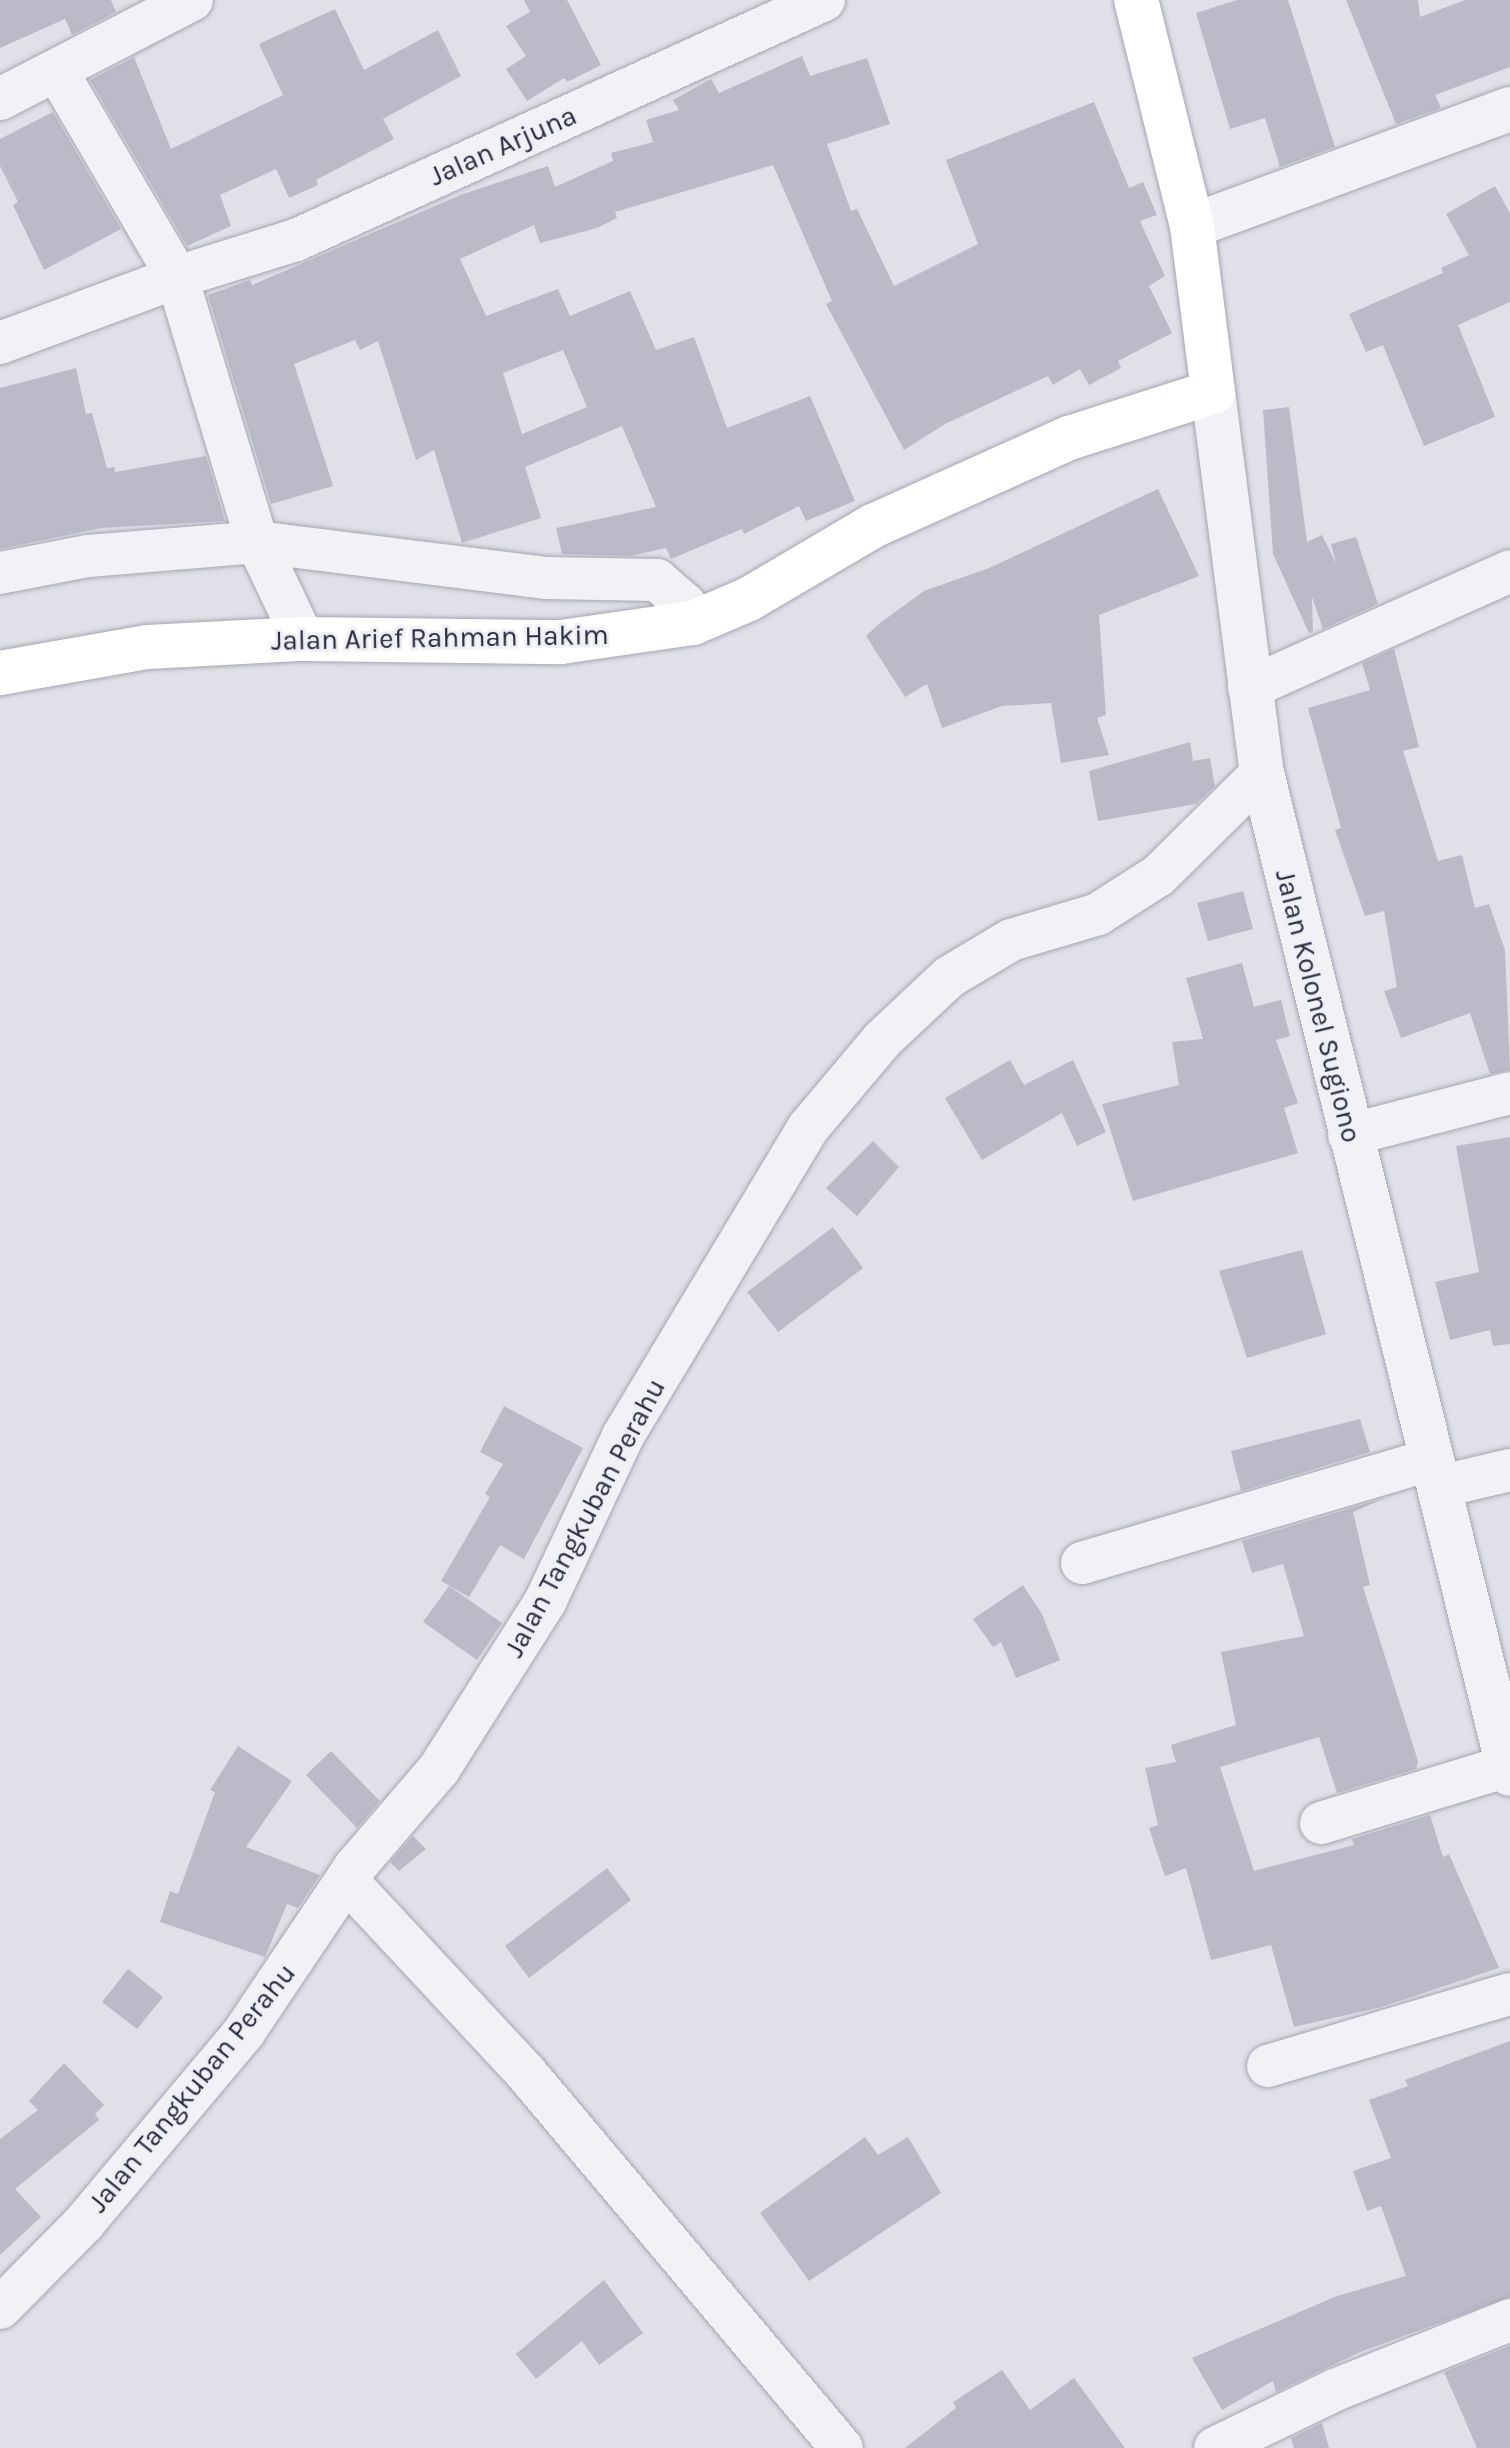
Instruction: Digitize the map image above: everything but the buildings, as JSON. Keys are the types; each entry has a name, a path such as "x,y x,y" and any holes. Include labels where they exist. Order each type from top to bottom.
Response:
{"main road":[{"name":"Jalan Kolonel Sugiono","path":"1136,0 1192,226 1213,392"},
{"name":"Jalan Arief Rahman Hakim","path":"0,673 148,647 303,639 561,642 693,623 749,599 873,526 1069,438 1213,392"}],"street":[{"path":"0,99 58,73 192,0"},
{"name":"Jalan Arjuna","path":"0,343 177,277 296,240 824,0"},
{"path":"58,73 177,277 257,542 303,639"},
{"path":"1192,226 1510,109"},
{"name":"Jalan Kolonel Sugiono","path":"1213,392 1262,773 1349,1135 1509,1770"},
{"path":"0,573 88,556 257,542 547,578 657,580 685,604 693,623"},
{"path":"1249,688 1510,571"},
{"name":"Jalan Tangkuban Perahu","path":"0,2308 84,2223 244,2032 349,1883 355,1867 439,1769 545,1602 623,1436 808,1128 882,1040 949,977 1011,940 1098,914 1159,875 1262,773"},
{"path":"1349,1135 1510,1093"},
{"path":"1082,1563 1434,1473 1510,1470"},
{"path":"1321,1823 1509,1770"},
{"path":"349,1883 526,2073 842,2448"},
{"path":"1268,2066 1510,1994"},
{"path":"1215,2448 1335,2390 1510,2320"}]}
